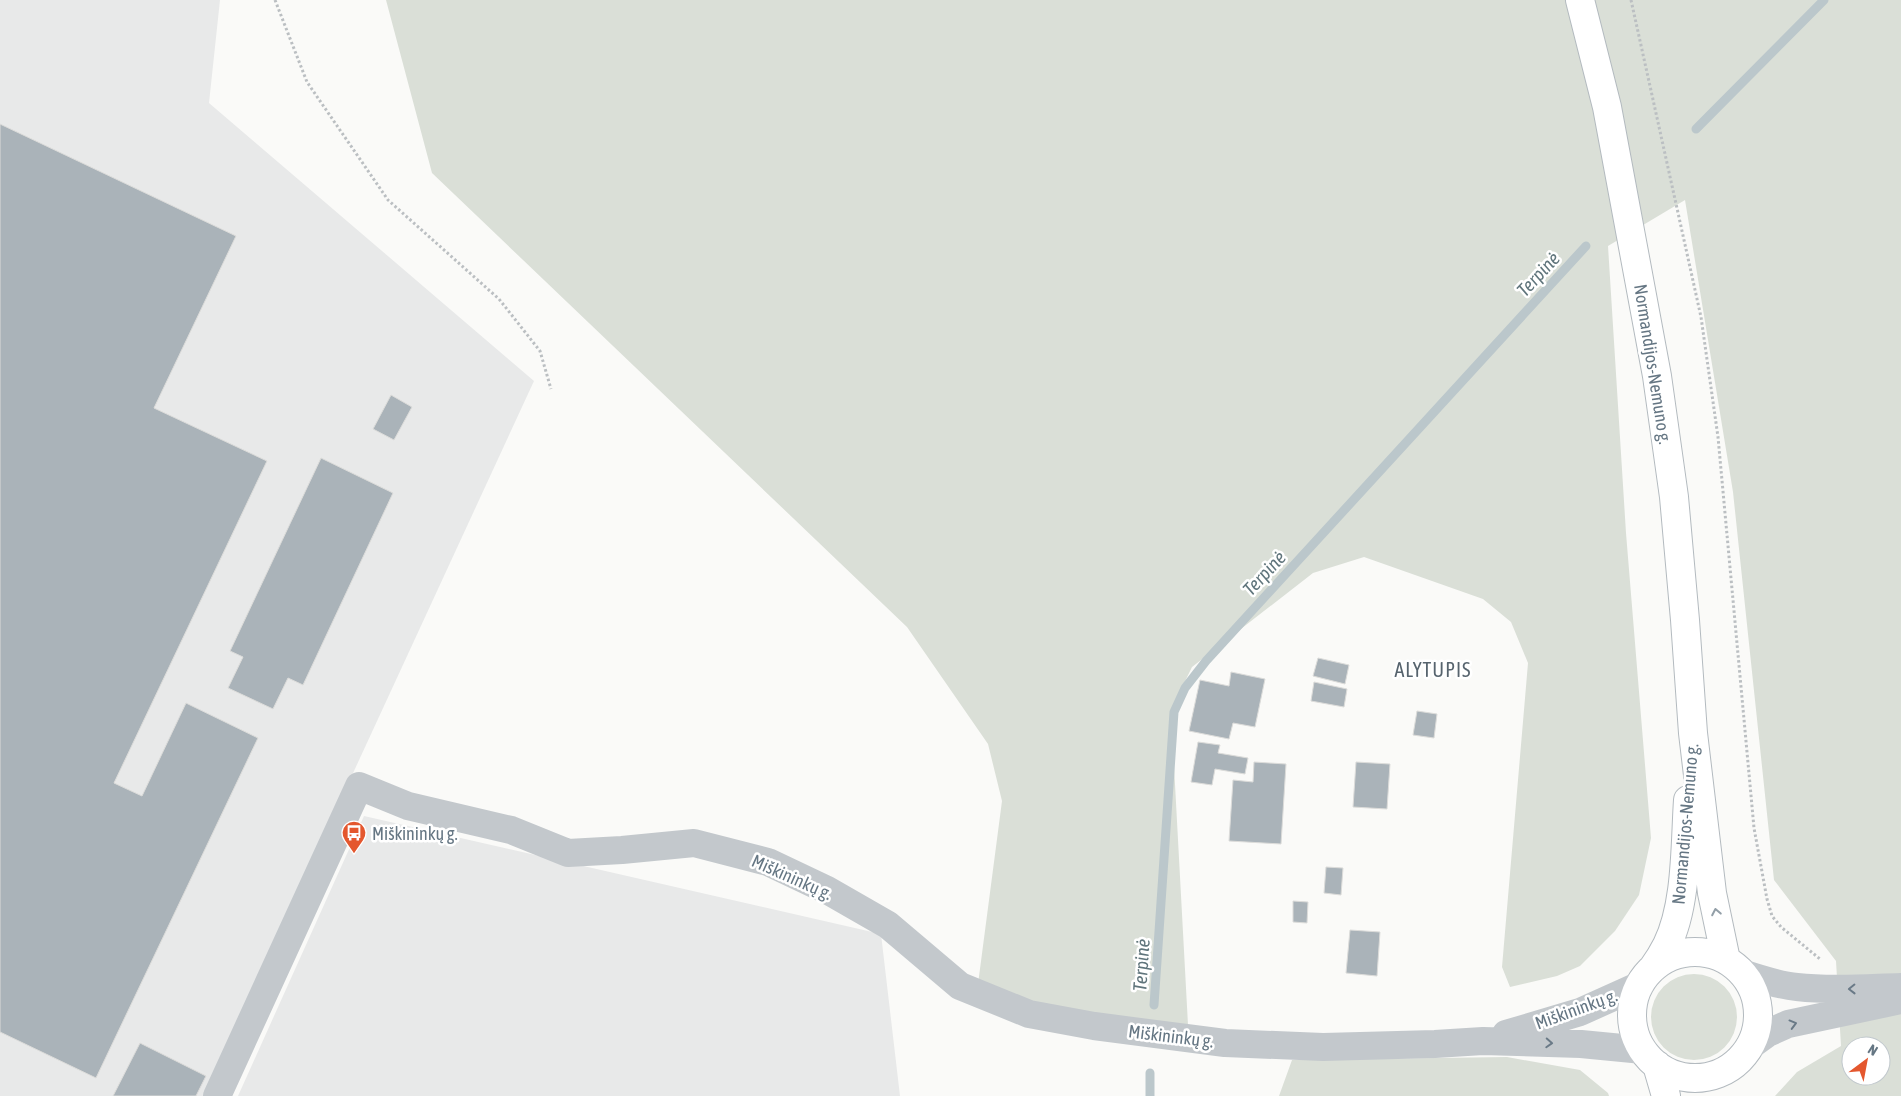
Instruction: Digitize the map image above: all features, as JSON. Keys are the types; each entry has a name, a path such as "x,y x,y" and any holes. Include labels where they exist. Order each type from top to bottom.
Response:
{"main road":[{"name":"Normandijos-Nemuno g.","path":"1580,0 1607,107 1657,376 1674,497 1693,733 1712,893 1734,966"},
{"name":"Normandijos-Nemuno g.","path":"1646,977 1668,945 1682,894 1693,733"},
{"path":"1666,1096 1650,1058 1633,1025 1634,1005 1646,977 1669,958 1688,952 1708,953 1734,966 1751,985 1756,1000 1758,1016 1756,1031 1750,1046 1732,1066 1716,1096"},
{"path":"1650,1058 1671,1073 1702,1078 1718,1074 1732,1066"}],"street":[{"name":"Miškininkų g.","path":"217,1096 359,786 408,806 511,830 568,853 694,843 768,862 826,890 888,925 960,986 1029,1014 1094,1026 1225,1043 1323,1047 1435,1044 1483,1040 1581,1044 1650,1058"},
{"path":"1734,966 1768,981 1796,987 1826,989 1901,988"},
{"name":"Miškininkų g.","path":"1483,1040 1580,1012 1646,977"},
{"path":"1750,1046 1768,1033 1788,1024 1901,1000"}],"path":[{"path":"275,0 308,82 388,200 499,299 540,351 551,389"},
{"path":"1630,0 1701,317 1718,437 1754,828 1767,899 1772,916 1781,927 1820,958 1824,967 1826,989"}],"shaded area":[{"path":"0,0 220,0 209,103 534,381 204,1096 0,1096"},
{"path":"386,0 1901,0 1901,1096 1775,1096 1797,1072 1841,1046 1836,961 1774,880 1733,492 1685,200 1608,246 1626,533 1651,838 1639,895 1615,931 1580,966 1557,976 1510,987 1502,967 1528,663 1511,622 1483,599 1364,557 1313,573 1192,667 1171,710 1188,1025 1043,1010 978,984 1002,801 988,744 907,627 432,173"},
{"path":"364,816 881,934 900,1096 238,1096"},
{"path":"1694,974 1718,981 1730,993 1737,1017 1730,1041 1718,1053 1694,1060 1670,1053 1658,1041 1651,1017 1658,993 1670,981"},
{"path":"1507,1057 1580,1070 1608,1093 1609,1096 1279,1096 1292,1060"}],"building":[{"path":"0,124 236,236 154,408 267,461 114,783 142,796 186,703 258,738 96,1078 0,1032"},
{"path":"391,395 412,407 394,440 373,429"},
{"path":"321,458 393,493 303,685 288,678 273,709 228,688 243,657 230,651"},
{"path":"1318,658 1349,665 1345,684 1313,676"},
{"path":"1231,672 1265,679 1255,727 1233,723 1229,739 1189,731 1200,680 1229,686"},
{"path":"1314,682 1347,689 1344,707 1311,701"},
{"path":"1417,711 1437,714 1434,738 1413,735"},
{"path":"1198,742 1220,745 1218,753 1248,758 1245,774 1215,769 1212,785 1191,782"},
{"path":"1254,762 1286,764 1281,844 1229,841 1233,780 1253,782"},
{"path":"1356,762 1390,764 1387,809 1353,807"},
{"path":"1326,867 1343,868 1341,895 1324,893"},
{"path":"1293,901 1308,902 1307,923 1293,922"},
{"path":"1350,930 1380,932 1377,976 1346,973"},
{"path":"140,1043 206,1076 196,1096 113,1096"}],"waterway":[{"name":"Terpinė","path":"1696,129 1824,0"},
{"name":"Terpinė","path":"1154,1005 1174,712 1185,688 1206,661 1586,246"},
{"name":"Terpinė","path":"1150,1073 1150,1096"}],"place":[{"name":"Miškininkų g.","path":"354,854"}],"district":[{"name":"ALYTUPIS","path":"1433,669"}]}
